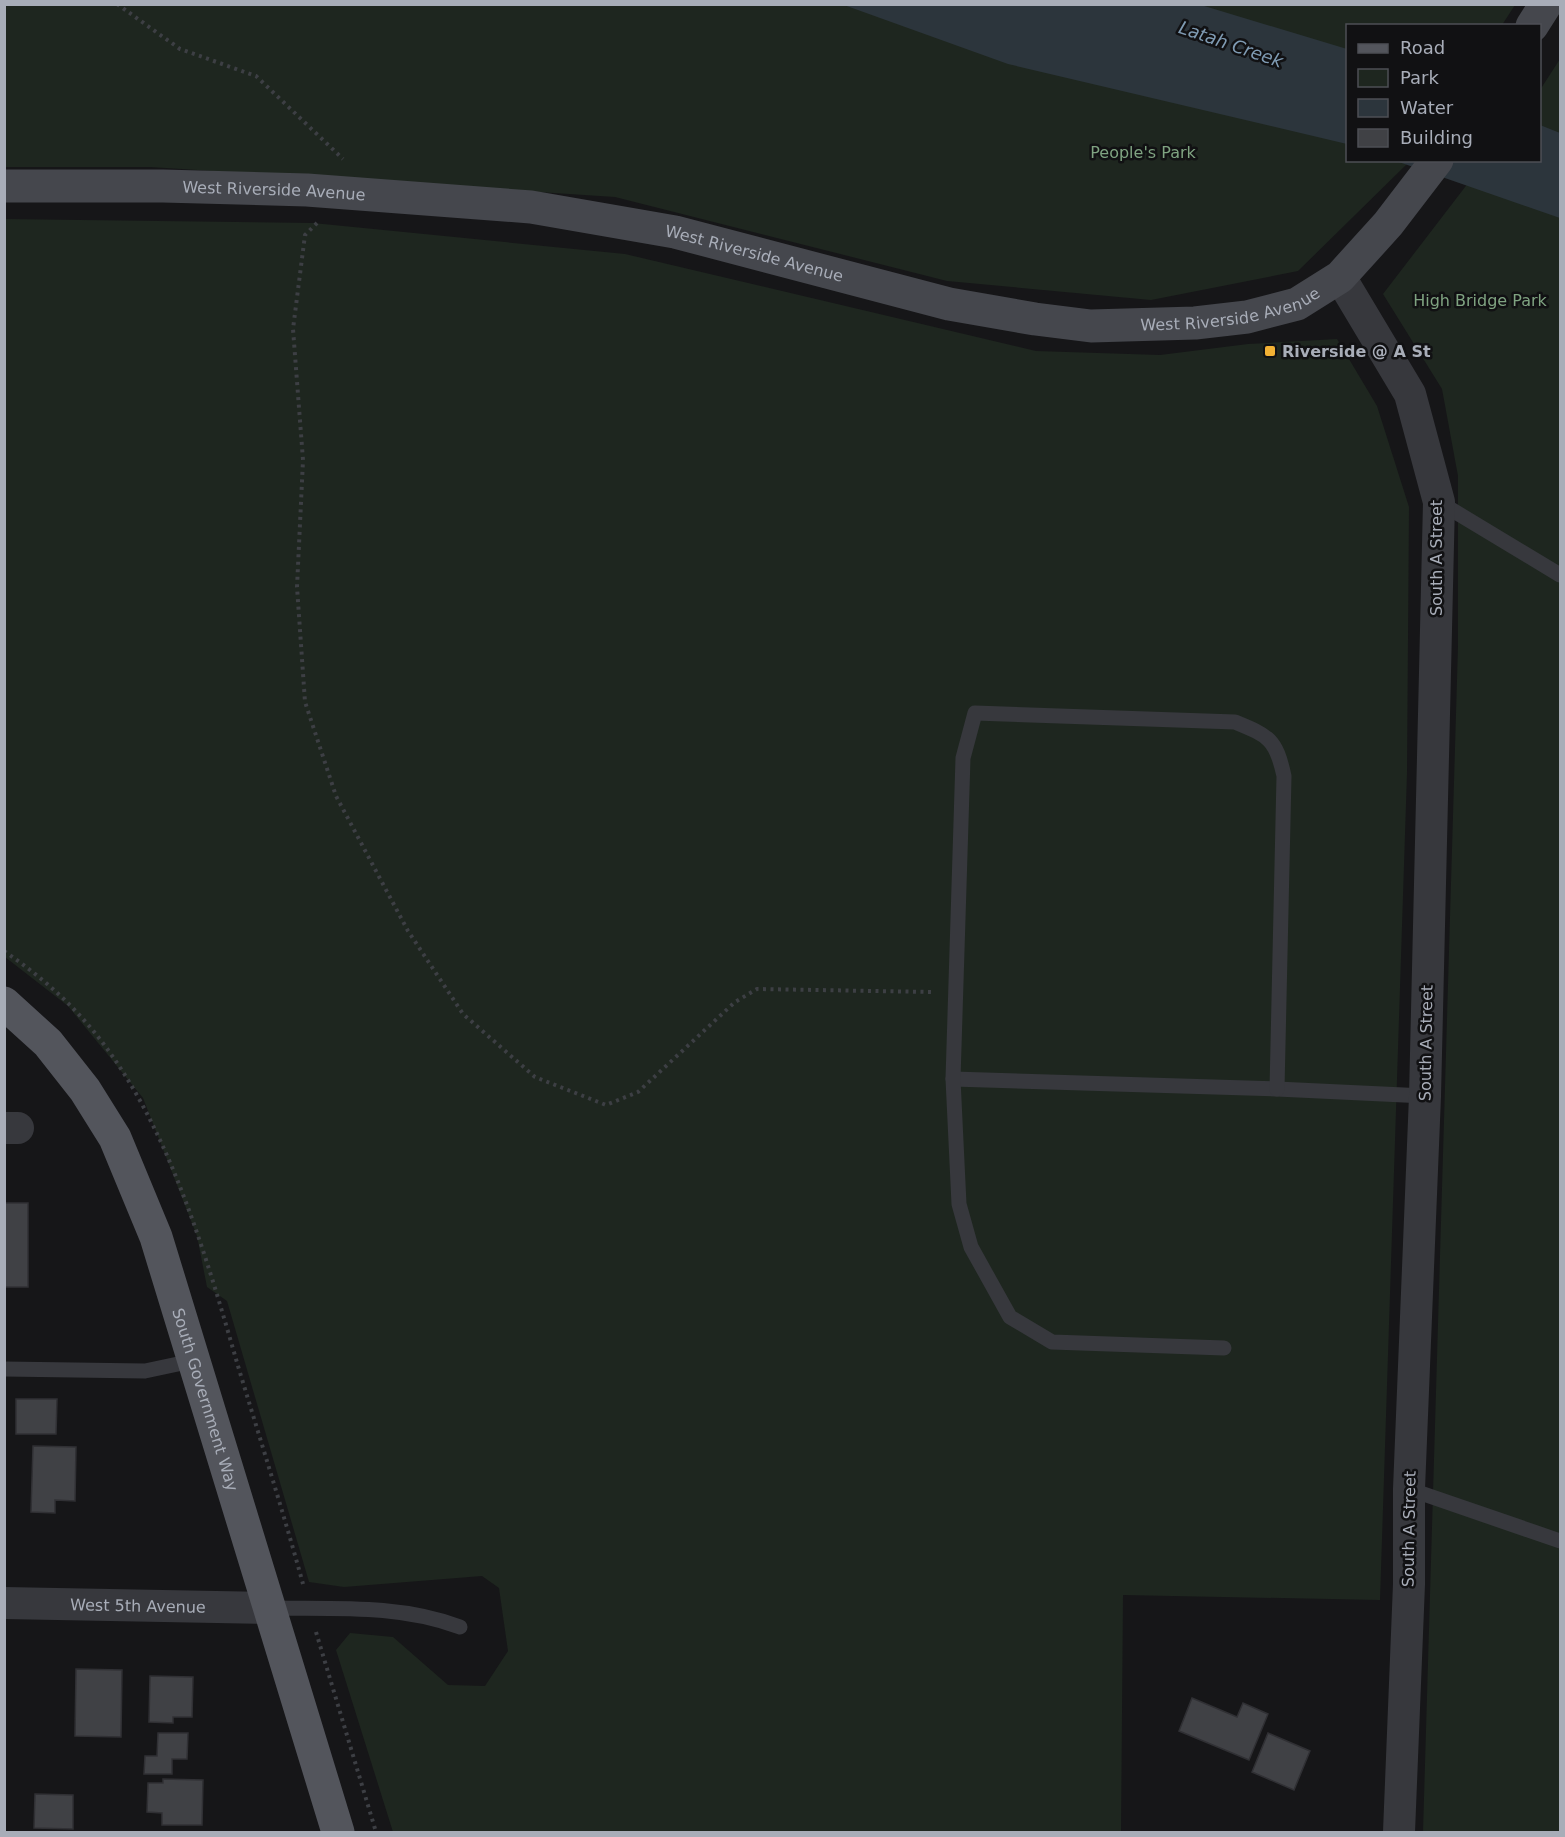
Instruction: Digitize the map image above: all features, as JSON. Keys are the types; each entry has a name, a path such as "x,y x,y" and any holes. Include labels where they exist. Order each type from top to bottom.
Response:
{"main road":[{"path":"1533,24 1546,4"},
{"name":"West Riverside Avenue","path":"4,186 163,186 348,194 531,207 675,232 949,304 1035,320 1090,326 1195,323 1247,317 1297,304 1340,277 1388,224 1435,162"},
{"name":"South Government Way","path":"4,1003 48,1043 85,1090 115,1138 156,1237 338,1833"}],"street":[{"name":"South A Street","path":"1340,277 1410,394 1439,502 1425,1096 1409,1489 1409,1584 1399,1833"},
{"name":"West 5th Avenue","path":"4,1603 269,1608"}],"lane":[{"path":"1439,502 1560,575"},
{"path":"1224,1348 1052,1342 1010,1317 971,1246 959,1204 953,1079 963,758 975,713 1235,722 1260,732 1278,749 1284,776 1277,1089"},
{"path":"953,1079 1425,1096"},
{"path":"4,1368 145,1371 192,1361"},
{"path":"1409,1489 1560,1541"},
{"path":"269,1608 401,1611 433,1617 460,1627"}],"path":[{"path":"117,4 180,49 256,76 346,162 348,194 305,235 293,329 303,460 297,587 305,702 336,796 408,931 463,1014 535,1077 606,1105 638,1092 735,1002 757,989 954,992"}],"green space":[{"name":"People's Park","path":"4,5 1515,5 1503,24 1346,24 1346,162 1409,162 1298,271 1151,300 947,281 615,197 150,167 5,167"},
{"name":"High Bridge Park","path":"1560,59 1560,1832 1423,1832 1458,646 1458,476 1442,389 1383,294 1484,162 1541,162 1541,88"},
{"path":"4,219 313,223 625,254 1036,351 1160,355 1248,344 1337,339 1377,406 1409,507 1407,773 1380,1600 1123,1595 1121,1832 393,1832 336,1650 350,1633 393,1637 448,1685 485,1686 508,1651 499,1588 482,1576 344,1587 309,1582 227,1301 207,1287 197,1236 143,1098 68,1006 5,957"}],"water":[{"name":"Latah Creek","path":"844,5 1201,5 1346,49 1346,144 1008,64"},
{"path":"1541,125 1560,133 1560,218 1399,162 1541,162"}],"building":[{"path":"4,1203 28,1203 28,1287 4,1287"},
{"path":"16,1399 57,1399 56,1434 16,1434"},
{"path":"33,1446 76,1447 75,1501 55,1500 55,1513 31,1512"},
{"path":"76,1669 122,1670 121,1737 75,1736"},
{"path":"150,1676 193,1677 192,1717 173,1717 173,1723 149,1722"},
{"path":"1192,1698 1237,1717 1243,1703 1268,1714 1249,1760 1179,1731"},
{"path":"158,1733 188,1733 187,1759 172,1759 172,1774 144,1774 145,1756 157,1756"},
{"path":"1268,1733 1310,1751 1294,1790 1252,1772"},
{"path":"163,1779 203,1780 202,1825 162,1825 162,1813 147,1812 148,1783 163,1783"},
{"path":"35,1794 73,1795 73,1829 34,1828"}],"place":[{"name":"Riverside @ A St","path":"1270,351"}]}
